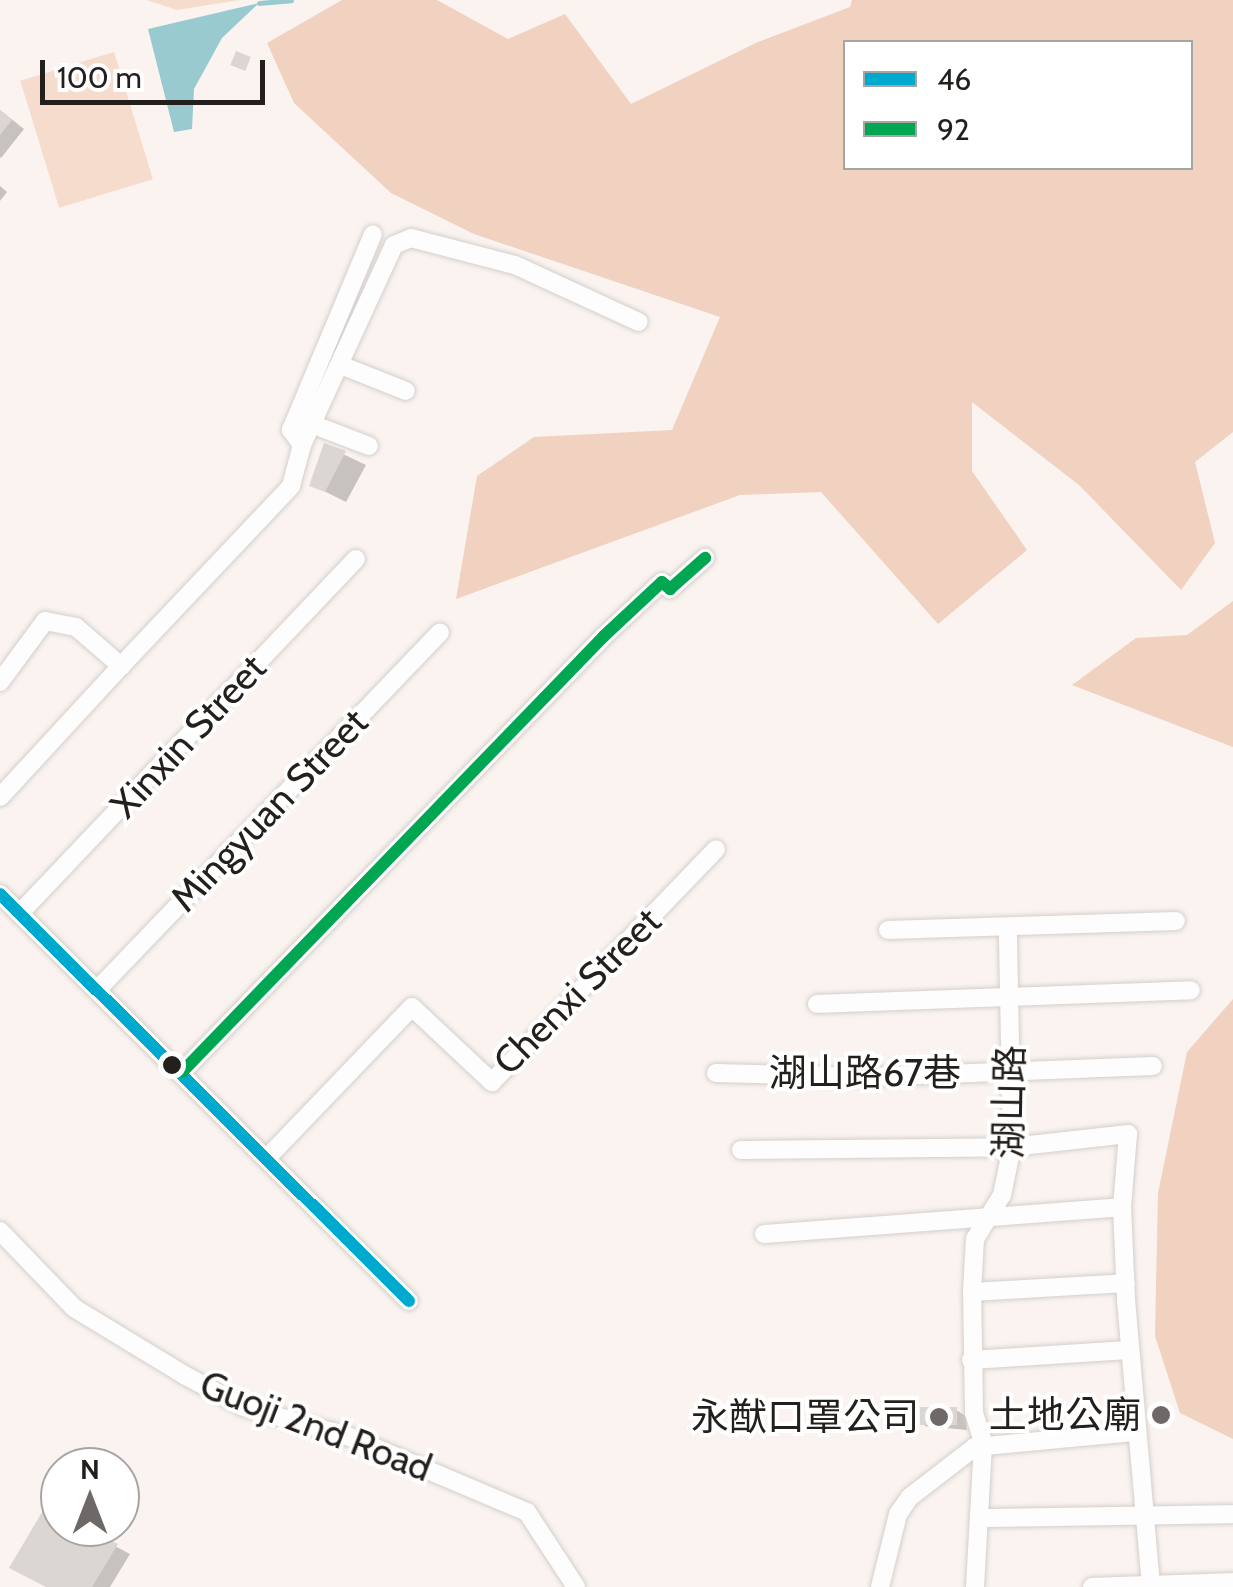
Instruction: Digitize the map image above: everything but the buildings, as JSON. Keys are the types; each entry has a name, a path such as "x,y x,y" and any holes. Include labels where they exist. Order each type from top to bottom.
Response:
{"street":[{"path":"302,445 290,430 373,234"},
{"path":"0,797 291,486 302,445 394,244 412,238 515,265 639,322"},
{"path":"348,368 406,391"},
{"path":"322,428 369,446"},
{"path":"182,1072 604,636 662,582 670,590 705,558"},
{"name":"Xinxin Street","path":"20,913 356,559"},
{"path":"0,682 44,621 76,627 121,666"},
{"name":"Mingyuan Street","path":"98,989 440,632"},
{"name":"Chenxi Street","path":"267,1158 412,1006 492,1082 716,849"},
{"path":"0,894 409,1301"},
{"path":"888,930 1008,931 1176,921"},
{"name":"湖山路","path":"975,1587 983,1518 983,1442 974,1412 972,1292 975,1239 1002,1194 1012,1147 1014,1072 1008,931"},
{"path":"817,1004 1010,1002 1191,990"},
{"name":"湖山路67巷","path":"716,1073 1014,1072 1152,1066"},
{"path":"742,1150 1012,1147 1128,1134 1122,1208 1135,1432 1143,1445 1151,1584"},
{"path":"764,1234 1122,1208"},
{"name":"Guoji 2nd Road","path":"0,1231 74,1308 244,1407 350,1437 527,1512 576,1587"},
{"path":"972,1292 1126,1283"},
{"path":"971,1360 1130,1350"},
{"path":"880,1587 898,1514 910,1496 983,1442 1135,1432"},
{"path":"983,1518 1149,1519 1233,1514"},
{"path":"1092,1587 1233,1582"}],"shaded area":[{"path":"147,0 240,0 177,10"},
{"path":"342,0 437,0 508,39 565,14 631,104 758,42 850,7 852,0 1233,0 1233,432 1195,462 1215,543 1181,590 1079,485 972,402 972,471 1027,550 938,624 821,492 740,495 456,599 477,476 534,437 672,430 720,317 474,234 391,193 294,103 267,43"},
{"path":"114,52 153,179 59,208 20,81"},
{"path":"1233,601 1233,747 1072,685 1136,638 1187,635"},
{"path":"1233,999 1233,1439 1180,1413 1155,1336 1158,1193 1187,1052"}],"water":[{"path":"259,3 222,38 194,89 192,129 174,132 148,29"}],"waterway":[{"path":"259,3 291,0"}],"transit line":[{"name":"92","path":"182,1072 604,636 662,582 670,589 705,558"},
{"name":"46","path":"0,894 409,1301"}],"place":[{"name":"土地公廟","path":"1161,1415"},
{"name":"永猷口罩公司","path":"939,1417"}]}
